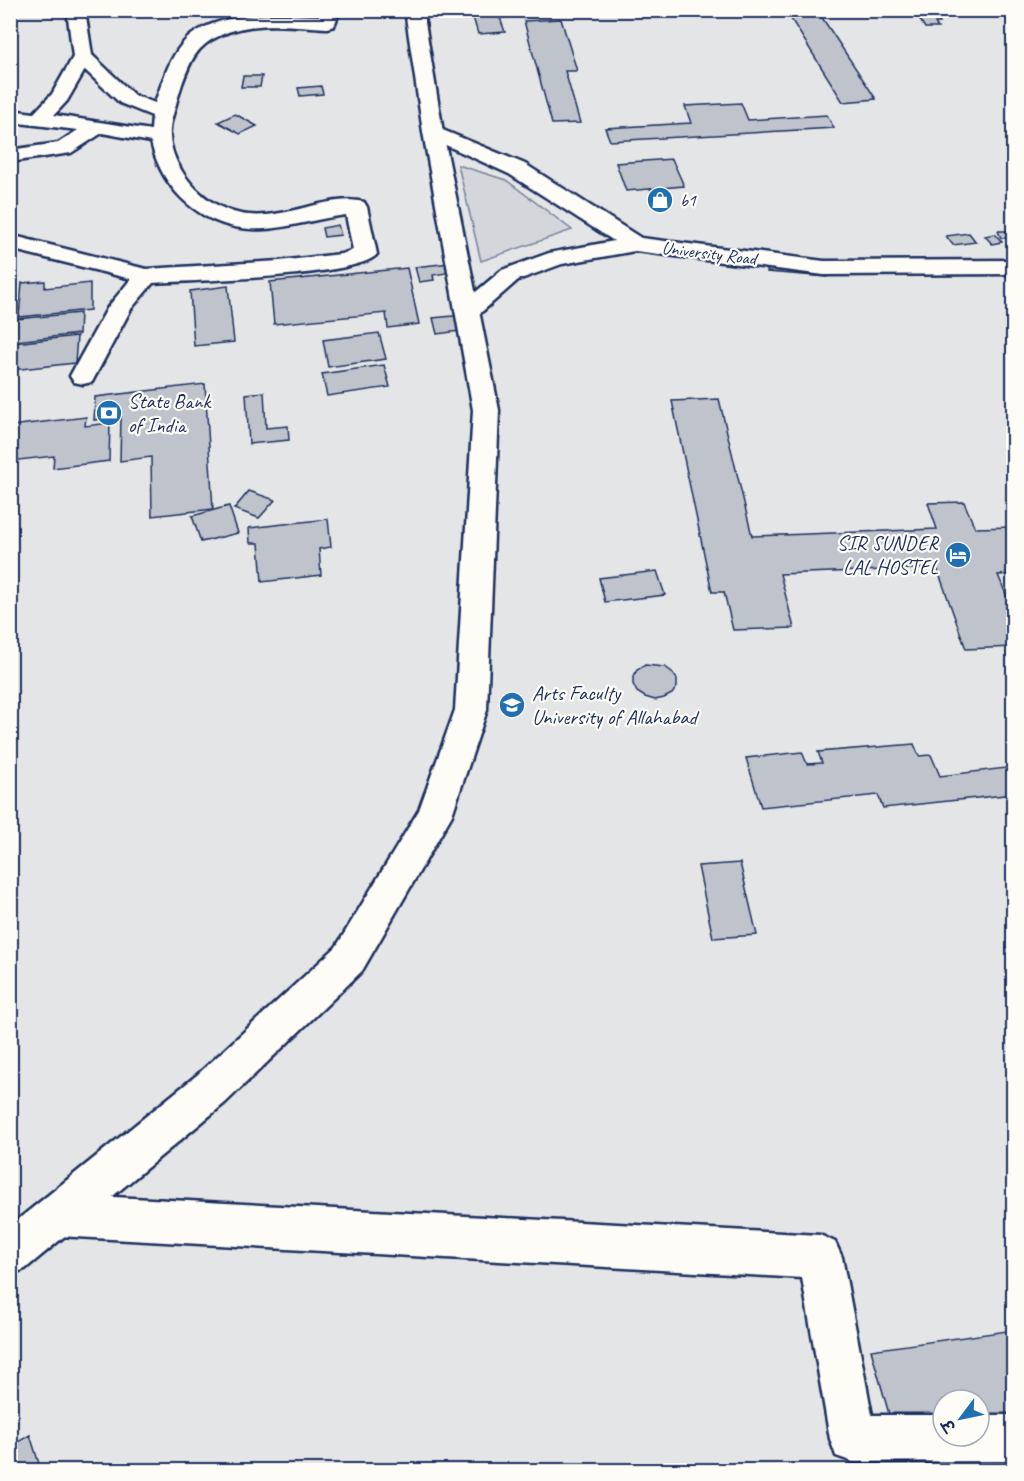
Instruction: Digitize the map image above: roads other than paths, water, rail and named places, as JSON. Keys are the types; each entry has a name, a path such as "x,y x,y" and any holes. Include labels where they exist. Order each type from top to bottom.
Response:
{"main road":[{"path":"76,10 83,57 127,99 164,114"},
{"path":"10,242 146,276 279,268 345,261 365,254 356,207 331,208 292,219 267,222 230,219 203,207 181,188 177,181 169,166 160,127 181,58 197,41 225,26 253,22 327,22 331,10"},
{"path":"10,1254 211,1089 349,959 435,815 471,710 486,410 433,132 414,10"},
{"path":"40,118 60,97 83,57"},
{"path":"10,116 98,126 162,138"},
{"path":"10,156 64,149 98,126"},
{"name":"University Road","path":"433,132 517,169 635,244 824,268 1014,267"},
{"path":"468,311 510,275 557,258 635,244"},
{"path":"83,376 120,307 146,276"},
{"path":"58,1215 820,1257 853,1439 1014,1438"}],"place":[{"name":"b1","path":"660,200"},
{"name":"State Bank of India","path":"109,413"},
{"name":"SIR SUNDER LAL HOSTEL","path":"958,555"},
{"name":"Arts Faculty University of Allahabad","path":"512,705"}]}
